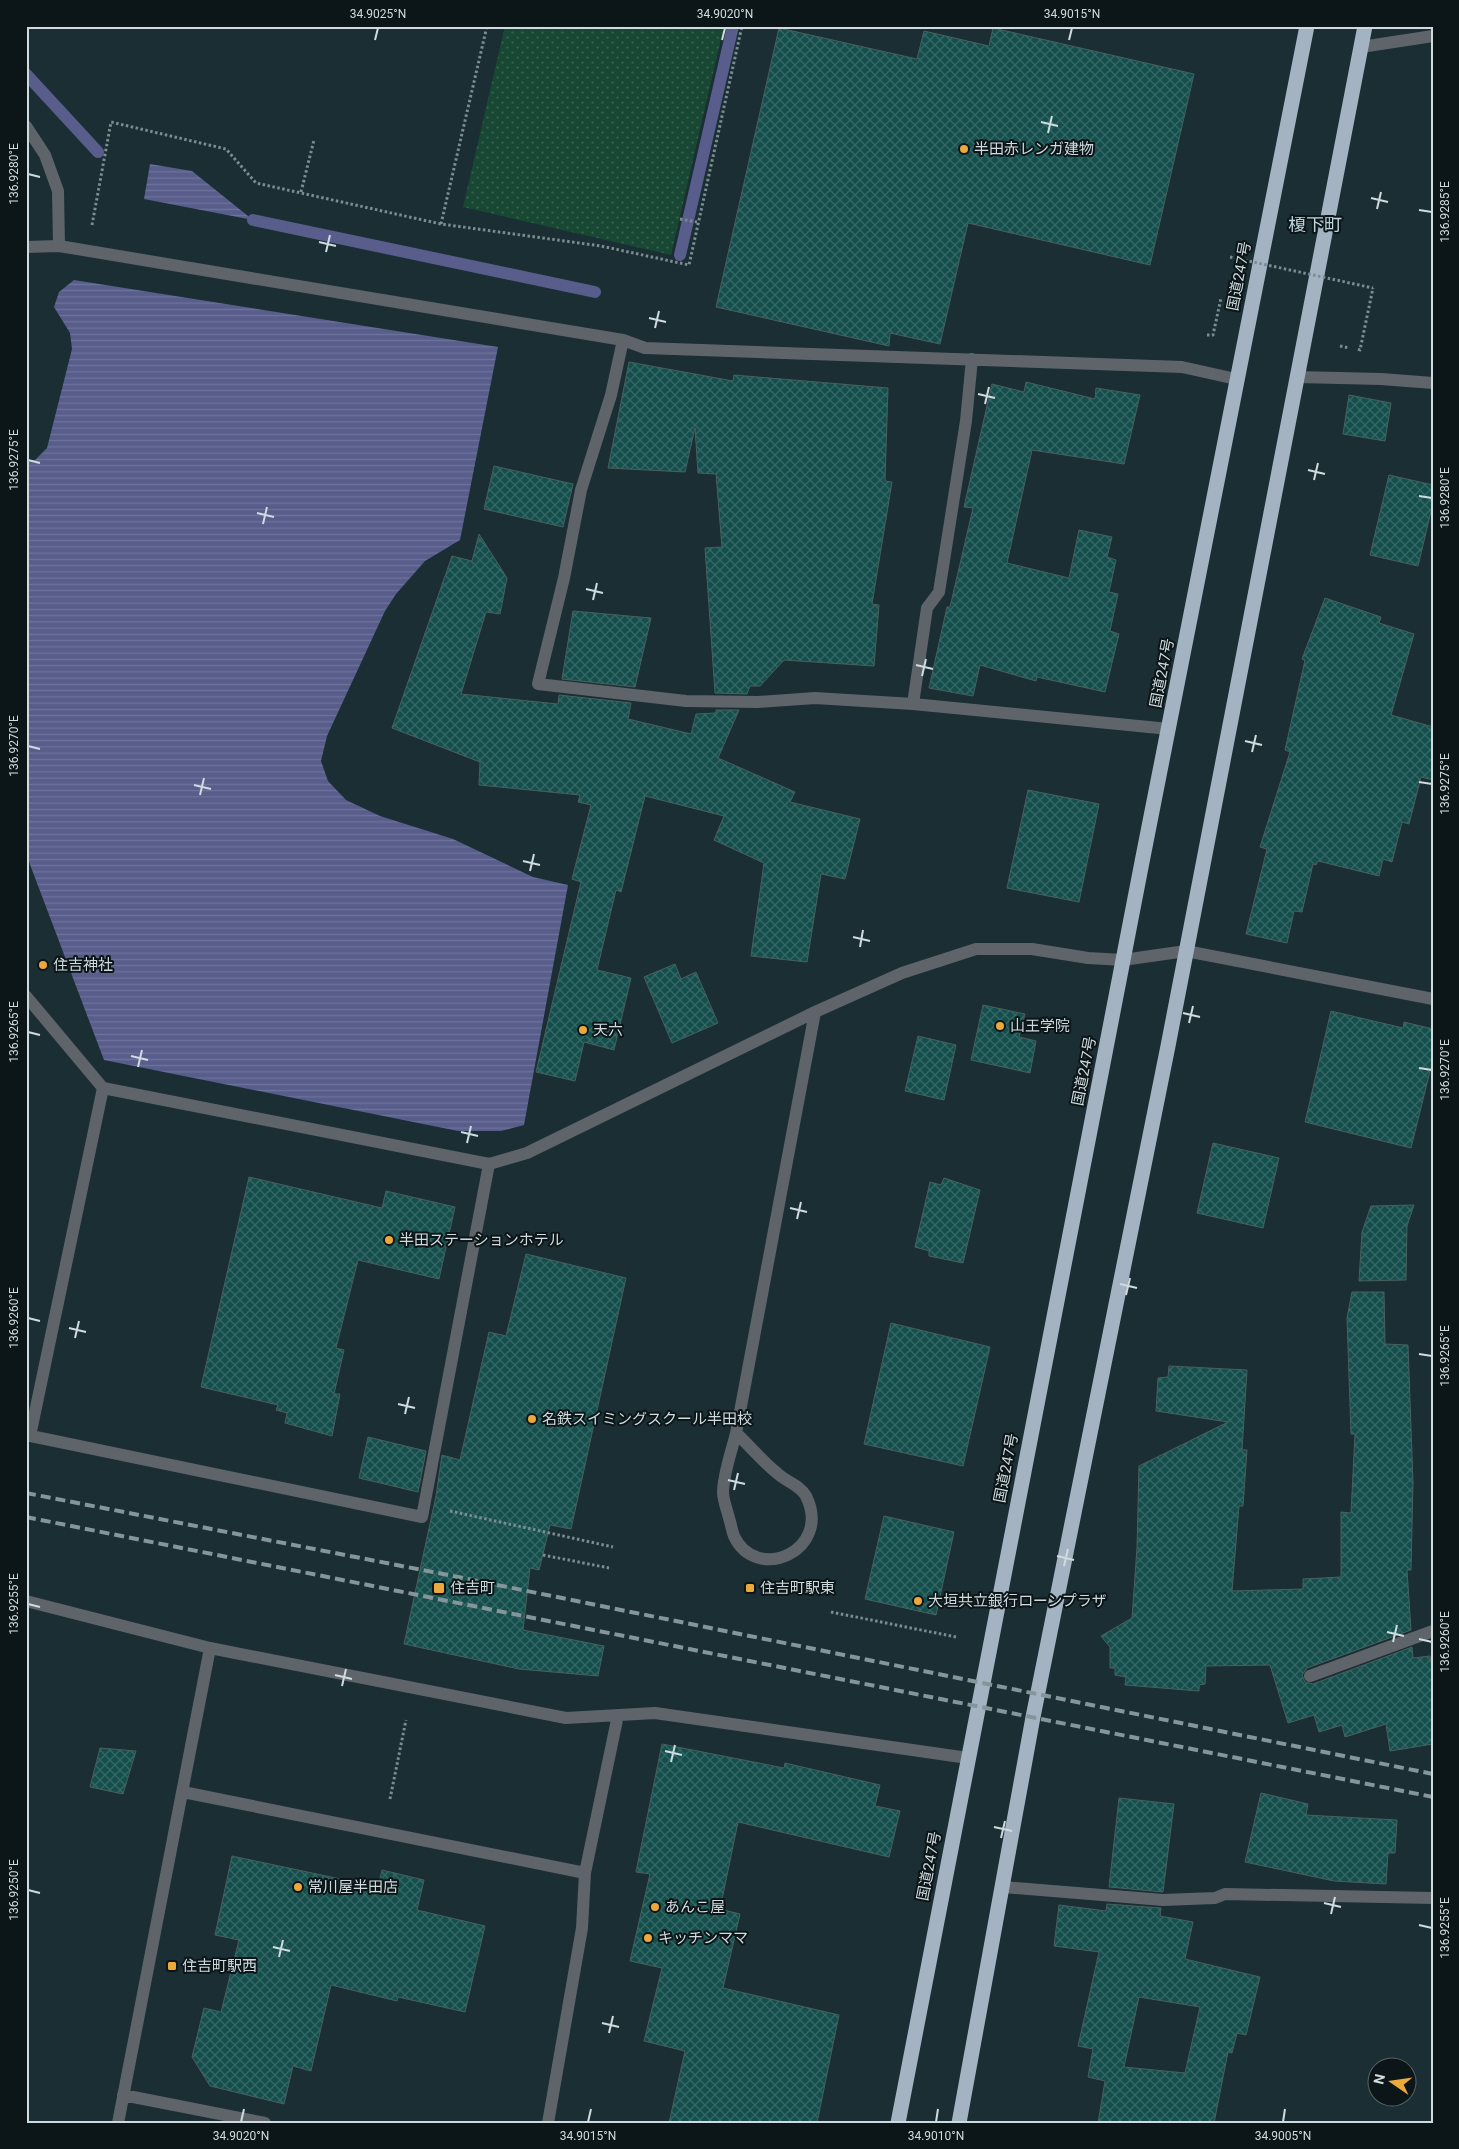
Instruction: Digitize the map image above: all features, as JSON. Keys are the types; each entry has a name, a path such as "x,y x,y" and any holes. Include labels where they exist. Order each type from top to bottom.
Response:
{"highway":[{"name":"国道247号","path":"898,2123 1236,379 1308,26"},
{"path":"959,2123 1033,1717 1186,951 1365,26"}],"street":[{"path":"1361,48 1433,36"},
{"path":"26,126 45,155 58,190 59,246"},
{"path":"28,249 59,246 623,340 645,348 948,361 972,359 1182,368 1236,379"},
{"path":"623,340 611,395 581,490 564,578 538,684 686,702 758,702 815,698 913,704 1169,730"},
{"path":"913,704 927,608 939,592 966,421 972,359"},
{"path":"1297,377 1397,380 1433,384"},
{"path":"26,996 103,1088 489,1164 527,1153 815,1012 902,973 976,949 1032,950 1088,958 1123,960 1186,951 1433,1000"},
{"path":"736,1433 778,1475 805,1494 811,1508 812,1526 806,1542 794,1553 780,1559 763,1558 745,1550 734,1537 723,1492 736,1433 815,1012"},
{"path":"103,1088 28,1436 422,1517 489,1164"},
{"path":"26,1601 210,1648 566,1718 655,1713 968,1758"},
{"path":"1310,1676 1433,1631"},
{"path":"118,2123 210,1648"},
{"path":"548,2123 582,1928 585,1873 618,1715"},
{"path":"183,1792 585,1873"},
{"path":"1003,1887 1163,1900 1215,1898 1225,1894 1433,1898"},
{"path":"123,2095 265,2123"}],"path":[{"path":"441,224 487,26"},
{"path":"91,230 112,122 226,149 256,182 441,224 601,246 689,265 742,26"},
{"path":"301,192 314,140"},
{"path":"680,218 697,222"},
{"path":"1230,257 1374,288 1360,350"},
{"path":"1207,334 1213,335 1215,324"},
{"path":"424,1505 613,1547"},
{"path":"543,1555 608,1568"},
{"path":"831,1612 956,1636"},
{"path":"390,1799 406,1720"}],"green space":[{"path":"505,26 724,26 671,255 463,207"}],"water":[{"path":"150,164 192,171 253,220 144,199"},
{"path":"74,280 498,347 460,540 425,561 396,594 385,611 327,736 321,761 328,781 346,800 380,816 453,839 533,877 568,885 524,1125 501,1131 458,1131 104,1060 26,854 26,461 35,460 47,448 72,349 70,333 54,307 59,292"}],"building":[{"name":"半田赤レンガ建物","path":"779,28 917,59 924,31 989,46 993,28 1194,74 1150,265 968,223 940,344 890,333 889,346 716,307"},
{"path":"629,362 733,381 734,375 888,388 885,481 892,482 872,604 879,605 874,666 784,660 760,686 750,686 747,694 715,693 705,548 722,547 716,474 698,473 695,428 685,472 608,468"},
{"path":"1026,382 1095,399 1096,388 1140,395 1124,464 1032,450 1007,563 1069,578 1079,530 1112,537 1107,557 1116,560 1109,592 1118,594 1110,631 1119,634 1105,692 1037,677 1036,681 980,665 973,696 929,688 947,607 950,607 973,508 964,507 992,384 1024,392"},
{"path":"1349,395 1391,403 1385,441 1343,434"},
{"path":"494,466 573,484 563,527 484,509"},
{"path":"1389,475 1433,485 1433,503 1418,566 1370,555"},
{"path":"479,534 507,578 500,614 486,612 461,694 558,704 559,695 631,703 628,719 691,734 696,714 716,713 716,710 739,710 718,758 795,792 790,802 860,819 845,879 821,874 807,962 751,956 764,863 714,840 724,816 645,796 621,892 616,890 597,970 631,978 614,1050 584,1042 575,1081 536,1072 581,882 572,879 591,805 578,802 580,795 479,785 480,762 392,728 452,556 472,561"},
{"path":"1325,598 1381,617 1379,623 1414,634 1391,715 1433,727 1433,780 1421,777 1409,824 1402,822 1392,862 1383,859 1379,876 1318,861 1316,865 1313,864 1302,912 1294,911 1287,943 1246,934 1267,849 1260,847 1290,752 1285,750 1305,660 1302,659"},
{"path":"573,611 651,618 635,687 562,679"},
{"path":"1028,790 1099,804 1079,902 1007,888"},
{"path":"675,964 681,979 696,972 718,1023 672,1043 644,977"},
{"name":"山王学院","path":"983,1005 1025,1014 1019,1037 1036,1041 1030,1073 971,1060"},
{"path":"1331,1011 1403,1028 1404,1022 1433,1029 1433,1059 1411,1148 1305,1122"},
{"path":"918,1036 956,1045 944,1100 905,1091"},
{"path":"1213,1143 1279,1158 1263,1228 1197,1213"},
{"path":"249,1177 382,1208 386,1191 455,1207 439,1279 358,1260 336,1348 344,1350 334,1394 340,1394 332,1436 285,1423 287,1413 276,1410 278,1405 201,1387"},
{"path":"944,1178 980,1190 963,1263 929,1256 929,1251 915,1247 930,1182 941,1185"},
{"path":"1414,1205 1407,1226 1406,1280 1359,1281 1362,1232 1371,1206"},
{"path":"526,1254 626,1278 571,1529 550,1525 539,1570 530,1568 523,1630 604,1646 598,1676 519,1669 404,1644 436,1496 442,1455 460,1460 489,1332 506,1336"},
{"path":"1352,1292 1384,1292 1385,1344 1408,1345 1413,1483 1411,1570 1407,1570 1411,1630 1307,1668 1302,1675 1305,1682 1313,1684 1412,1647 1413,1658 1430,1656 1433,1673 1433,1744 1390,1751 1386,1724 1345,1737 1342,1725 1319,1732 1314,1715 1288,1723 1270,1665 1206,1666 1205,1684 1199,1685 1199,1691 1125,1685 1126,1677 1115,1675 1115,1668 1110,1668 1110,1647 1101,1636 1132,1618 1137,1548 1139,1466 1228,1422 1156,1411 1158,1378 1168,1377 1169,1366 1247,1370 1242,1450 1247,1450 1243,1506 1239,1506 1232,1591 1303,1589 1303,1579 1341,1577 1341,1512 1351,1513 1355,1434 1351,1434 1347,1318"},
{"path":"891,1323 990,1347 963,1466 864,1444"},
{"path":"368,1437 426,1451 418,1492 359,1478"},
{"path":"884,1516 954,1532 936,1615 865,1599"},
{"path":"662,1744 784,1768 785,1763 880,1785 875,1806 900,1811 889,1857 738,1822 720,1909 740,1914 723,1988 839,2015 817,2123 669,2123 685,2051 644,2041 662,1968 630,1961 650,1874 636,1872"},
{"path":"100,1748 136,1751 123,1794 90,1787"},
{"path":"1261,1793 1308,1804 1306,1815 1397,1820 1395,1853 1388,1853 1386,1884 1334,1881 1245,1862"},
{"path":"1119,1798 1174,1804 1163,1892 1109,1887"},
{"path":"232,1856 378,1887 382,1870 424,1880 417,1910 485,1926 465,2012 398,1997 397,2001 331,1985 311,2071 293,2066 284,2104 210,2086 192,2057 204,2008 221,2012 239,1940 215,1935"},
{"path":"1107,1904 1161,1908 1160,1916 1193,1922 1185,1959 1260,1977 1246,2035 1237,2033 1232,2053 1228,2052 1214,2123 1098,2123 1105,2081 1088,2077 1093,2049 1078,2046 1099,1952 1054,1946 1059,1905 1106,1911","holes":["1139,1997 1200,2007 1185,2073 1124,2067"]}],"waterway":[{"path":"680,255 733,26"},
{"path":"26,74 98,152"},
{"path":"253,220 595,292"}],"railway":[{"path":"26,1493 443,1574 1433,1774"},
{"path":"26,1517 1433,1797"}],"place":[{"name":"半田赤レンガ建物","path":"964,149"},
{"name":"住吉神社","path":"43,965"},
{"name":"山王学院","path":"1000,1026"},
{"name":"天六","path":"583,1030"},
{"name":"半田ステーションホテル","path":"389,1240"},
{"name":"名鉄スイミングスクール半田校","path":"532,1419"},
{"name":"住吉町","path":"439,1588"},
{"name":"住吉町駅東","path":"750,1588"},
{"name":"大垣共立銀行ローンプラザ","path":"918,1601"},
{"name":"常川屋半田店","path":"298,1887"},
{"name":"あんこ屋","path":"655,1907"},
{"name":"キッチンママ","path":"648,1938"},
{"name":"住吉町駅西","path":"172,1966"}],"district":[{"name":"榎下町","path":"1315,224"}]}
